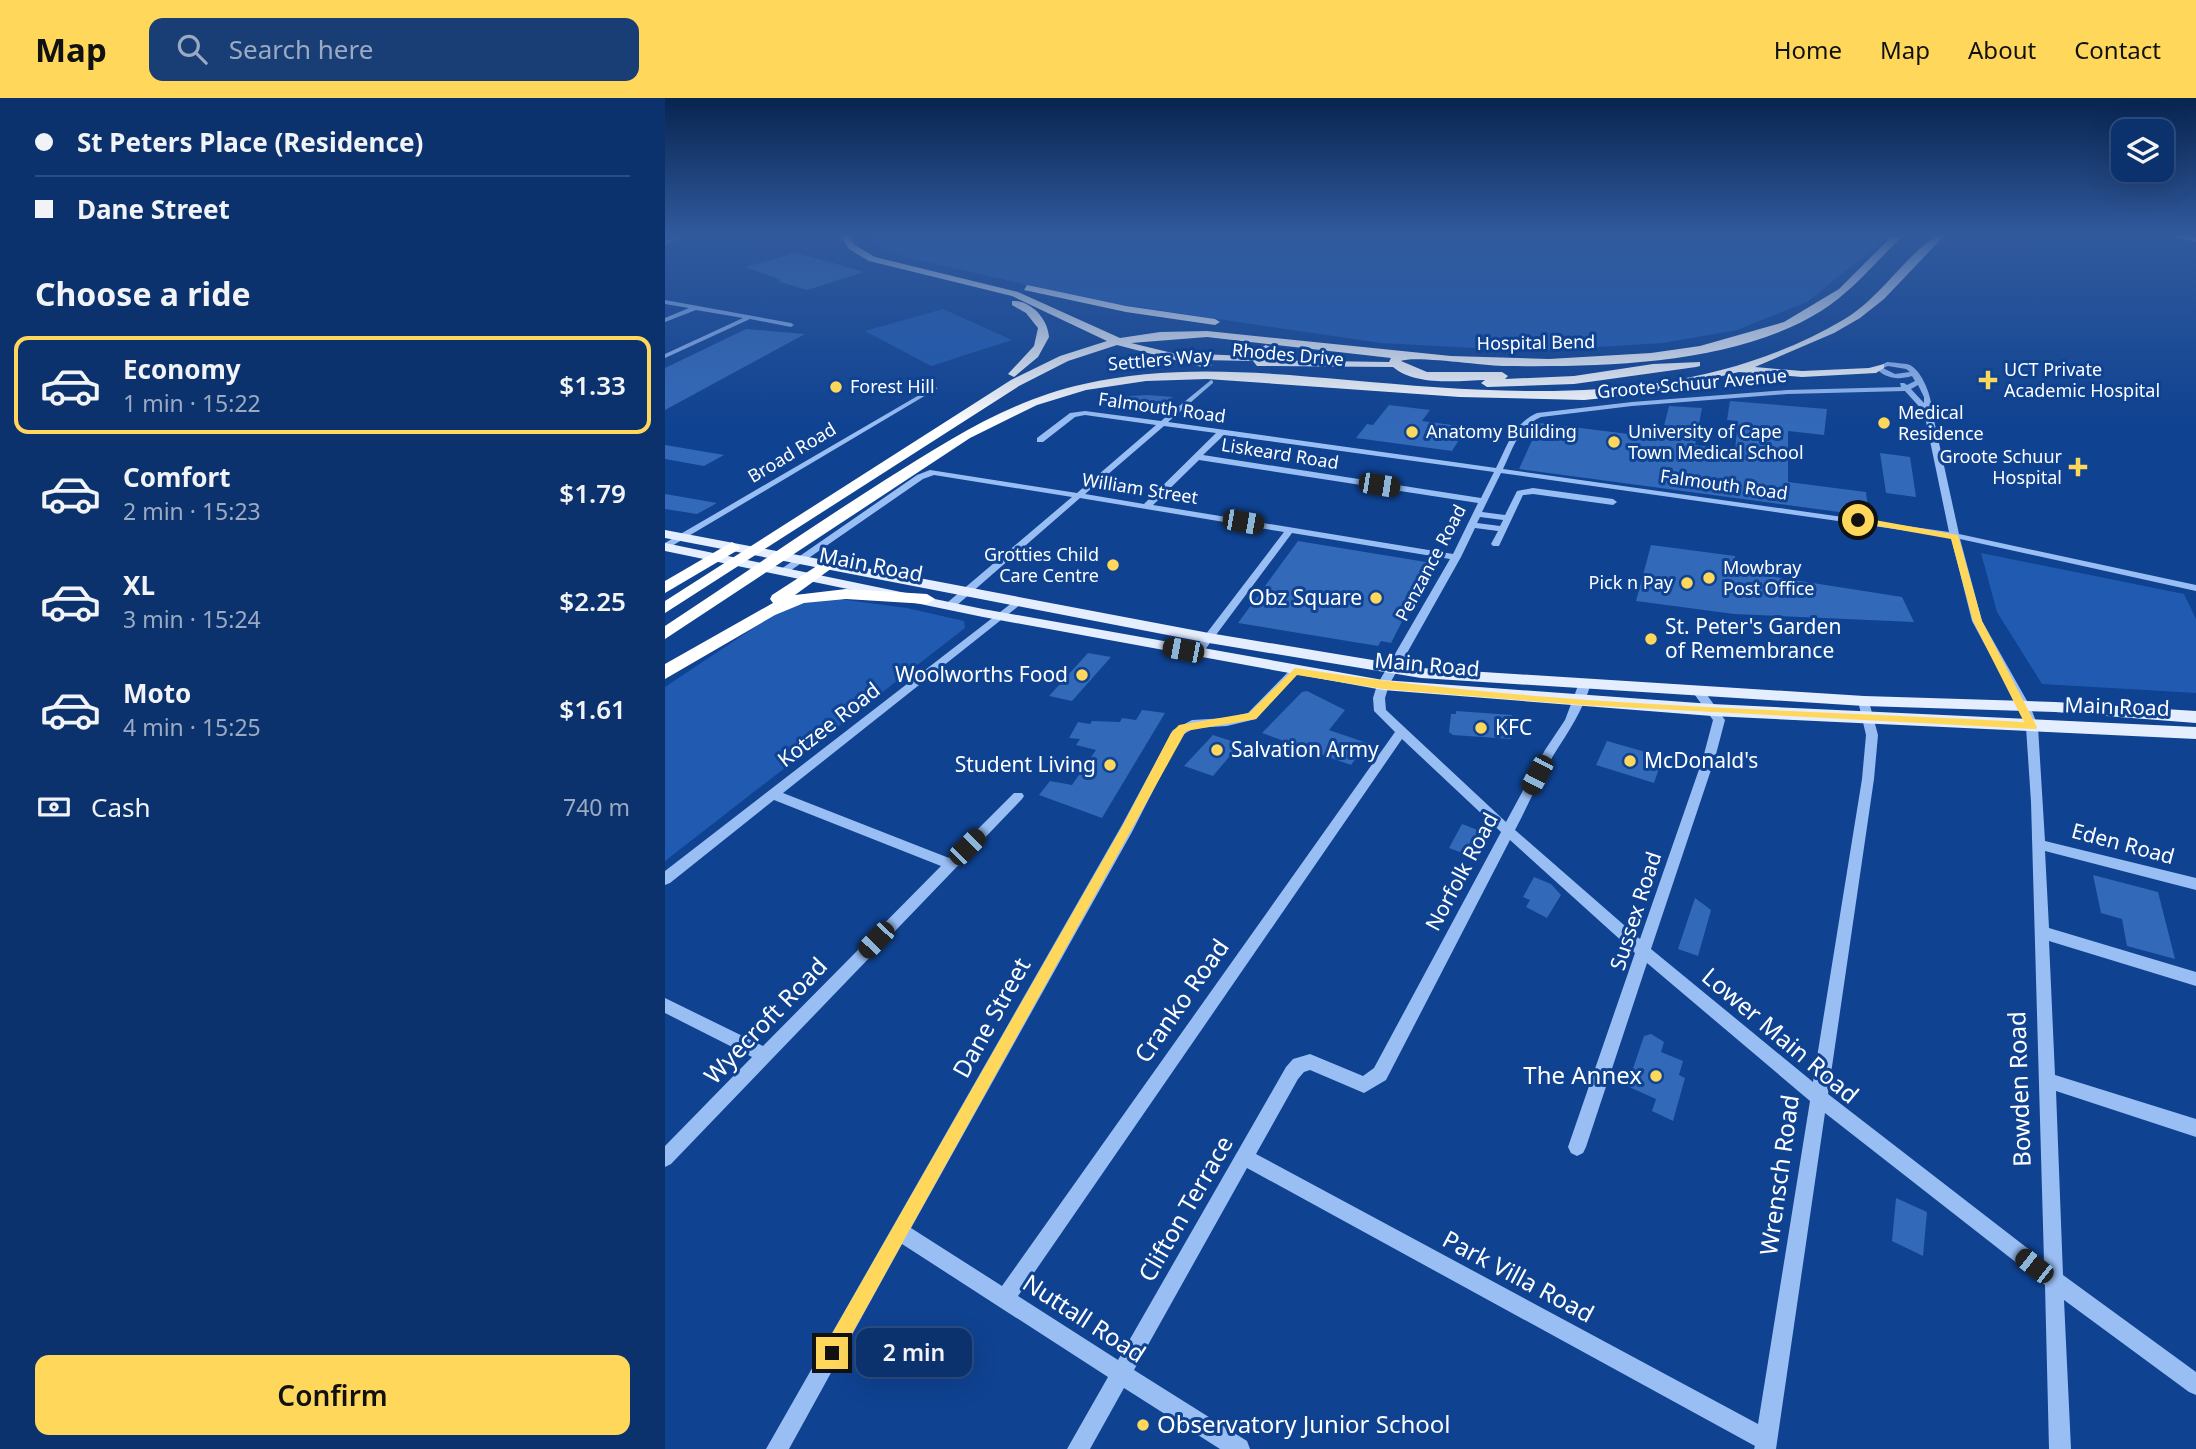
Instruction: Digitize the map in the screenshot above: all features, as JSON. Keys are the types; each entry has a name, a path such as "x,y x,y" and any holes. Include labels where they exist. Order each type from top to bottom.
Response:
{"highway":[{"path":"967,414 1032,358 1044,340 1044,328 1035,314 1009,299"},
{"name":"Rhodes Drive","path":"1027,299 1109,337 1150,353 1185,361 1504,391 1590,390 1672,381"},
{"path":"1049,299 1165,350 1240,362 1516,368 1590,366 1684,356 1714,350 1733,341"},
{"name":"Rhodes Drive","path":"1079,299 1135,311 1319,338 1348,347"},
{"name":"Hospital Bend","path":"1348,347 1433,358 1537,363 1643,356 1733,341 1788,324 1823,306 1831,299"},
{"path":"1672,381 1709,373 1781,348 1827,327 1867,299"},
{"path":"1672,381 1724,371 1797,347 1862,312 1875,299"},
{"name":"Settlers Way","path":"665,608 1041,368 1083,352 1135,339 1227,332 1348,347"},
{"path":"852,506 892,475 963,428 1056,372 1085,359 1138,344 1198,337 1252,340 1263,343 1266,348 1258,355 1243,359 1201,357"},
{"path":"1697,364 1555,376 1449,376 1406,372 1394,361 1408,351 1438,347 1544,353 1627,349 1707,339 1733,341"},
{"path":"1185,361 1483,383 1574,380 1670,366"},
{"path":"1341,364 1534,372 1697,364 1784,374 1887,372"},
{"name":"Settlers Way","path":"665,634 852,506 990,420 1060,393 1125,380 1222,374 1560,399 1647,391 1705,379 1724,371"},
{"path":"665,588 727,553"},
{"path":"665,673 826,565"},
{"path":"692,655 776,606 800,598 847,593 927,599"}],"main road":[{"name":"Main Road","path":"665,534 780,570 1197,653 1383,685 1581,702 1786,714 1867,709 2025,708 2196,717"},
{"name":"Main Road","path":"665,547 796,559 1209,638 1393,669 1782,696 1867,709 2032,727 2196,733"},
{"path":"903,595 919,583"},
{"path":"1647,687 1649,706"},
{"path":"1782,696 1786,714"}],"street":[{"path":"665,302 791,325"},
{"path":"665,320 695,307"},
{"path":"666,355 748,317"},
{"path":"1887,372 1902,365 1914,373"},
{"path":"1887,372 1914,373"},
{"path":"1887,372 1928,411"},
{"name":"Bowden Road","path":"1914,373 1928,397 1928,411 1955,537 1977,621 2025,708 2032,727 2060,1449"},
{"path":"951,604 1211,382"},
{"name":"Groote Schuur Avenue","path":"1498,472 1519,429 1528,420 1555,412 1712,396 1906,388 1919,382"},
{"name":"Broad Road","path":"665,547 935,388"},
{"name":"Falmouth Road","path":"1040,440 1077,414 1162,424 1789,510 1955,537 2196,588"},
{"name":"Liskeard Road","path":"1147,506 1221,432"},
{"name":"Liskeard Road","path":"1196,457 1484,501"},
{"name":"Penzance Road","path":"1393,669 1457,557 1498,472"},
{"name":"William Street","path":"796,559 921,477 944,473 1457,557"},
{"path":"1496,544 1517,496 1526,491 1613,502"},
{"path":"1477,514 1507,518"},
{"path":"1472,525 1502,529"},
{"path":"1197,653 1291,529"},
{"path":"780,570 796,559"},
{"name":"Kotzee Road","path":"665,879 1017,602"},
{"path":"1383,685 1393,669"},
{"name":"Dane Street","path":"777,1449 1127,828 1177,733 1192,724 1227,722 1252,716 1295,671"},
{"name":"Norfolk Road","path":"1374,1081 1549,754 1566,731 1581,702 1585,683"},
{"name":"Lower Main Road","path":"1383,685 1380,711 1508,831 1644,952 1818,1098 2055,1283 2196,1385"},
{"path":"1699,691 1712,710"},
{"name":"Wrensch Road","path":"1766,1444 1868,779 1873,735 1867,709"},
{"name":"Sussex Road","path":"1577,1147 1709,758 1719,720 1712,710"},
{"name":"Cranko Road","path":"1005,1299 1401,732"},
{"path":"772,794 950,864"},
{"name":"Wyecroft Road","path":"665,1158 1018,796"},
{"name":"Eden Road","path":"2038,844 2196,884"},
{"path":"2041,932 2196,979"},
{"path":"665,1005 765,1055"},
{"name":"Clifton Terrace","path":"1078,1449 1299,1065 1310,1062 1355,1083 1374,1081"},
{"path":"2046,1080 2196,1128"},
{"name":"Park Villa Road","path":"1246,1158 1766,1444"},
{"name":"Nuttall Road","path":"900,1232 1240,1449"}],"shaded area":[{"path":"1090,299 1811,299 1737,330 1663,343 1530,351 1381,343"},
{"path":"943,309 1012,340 931,366 865,331"},
{"path":"1981,553 2184,594 2196,619 2196,693 2042,684 1997,612"},
{"path":"838,599 907,608 964,621 965,628 665,861 665,687 776,613 797,604"}],"building":[{"path":"746,329 805,334 665,410 665,368"},
{"path":"1114,397 1173,397 1152,410 1113,401"},
{"path":"1730,401 1827,409 1824,435 1788,431 1788,482 1866,492 1869,516 1519,469 1540,423 1661,438 1669,406 1702,408 1695,445 1735,450 1738,421 1727,420"},
{"name":"Anatomy Building","path":"1389,405 1430,410 1422,421 1467,427 1452,451 1356,438 1367,424 1373,425"},
{"path":"665,445 724,455 704,466 665,459"},
{"path":"1880,453 1910,457 1916,497 1886,493"},
{"path":"665,494 717,503 697,514 665,509"},
{"name":"Obz Square","path":"1298,541 1432,563 1391,643 1381,641 1378,646 1238,623"},
{"path":"1651,545 1735,556 1735,563 1750,566 1750,573 1902,597 1914,622 1734,614 1636,601"},
{"name":"Woolworths Food","path":"1088,653 1111,657 1072,701 1049,696"},
{"path":"1307,691 1345,710 1329,730 1367,743 1351,765 1262,733 1302,692"},
{"name":"Student Living","path":"1142,710 1165,713 1102,818 1039,795 1050,781 1072,785 1096,750 1076,745 1080,739 1069,738 1078,722 1120,722 1122,718 1136,720"},
{"name":"KFC","path":"1456,711 1512,715 1511,739 1453,735 1449,732 1451,714 1456,714"},
{"name":"Salvation Army","path":"1213,735 1240,744 1213,776 1184,766"},
{"name":"McDonald's","path":"1607,741 1663,757 1654,783 1596,765"},
{"path":"1462,824 1483,832 1471,856 1449,848"},
{"path":"2093,875 2158,892 2175,959 2127,946 2122,919 2101,913"},
{"path":"1534,877 1551,884 1561,895 1547,918 1526,907 1530,900 1523,897"},
{"path":"1695,898 1711,910 1698,956 1678,949"},
{"name":"The Annex","path":"1651,1034 1664,1042 1661,1052 1683,1061 1679,1075 1685,1078 1673,1121 1652,1111 1656,1099 1627,1086 1644,1036"},
{"path":"1896,1198 1927,1212 1923,1256 1892,1241"}],"place":[{"name":"UCT Private Academic Hospital","path":"1988,380"},
{"name":"Forest Hill","path":"836,387"},
{"name":"Medical Residence","path":"1884,423"},
{"name":"Anatomy Building","path":"1412,432"},
{"name":"University of Cape Town Medical School","path":"1614,442"},
{"name":"Groote Schuur Hospital","path":"2078,467"},
{"name":"Grotties Child Care Centre","path":"1113,565"},
{"name":"Mowbray Post Office","path":"1709,578"},
{"name":"Pick n Pay","path":"1687,583"},
{"name":"Obz Square","path":"1376,598"},
{"name":"St. Peter's Garden of Remembrance","path":"1651,639"},
{"name":"Woolworths Food","path":"1082,675"},
{"name":"KFC","path":"1481,728"},
{"name":"Salvation Army","path":"1217,750"},
{"name":"McDonald's","path":"1630,761"},
{"name":"Student Living","path":"1110,765"},
{"name":"The Annex","path":"1656,1076"},
{"name":"Observatory Junior School","path":"1143,1425"}],"route":[{"path":"832,1353 1127,828 1177,733 1183,728 1192,724 1227,722 1252,716 1262,709 1295,671 1383,685 1581,702 2032,727 2025,708 1977,621 1955,537 1934,531 1858,520"}]}
